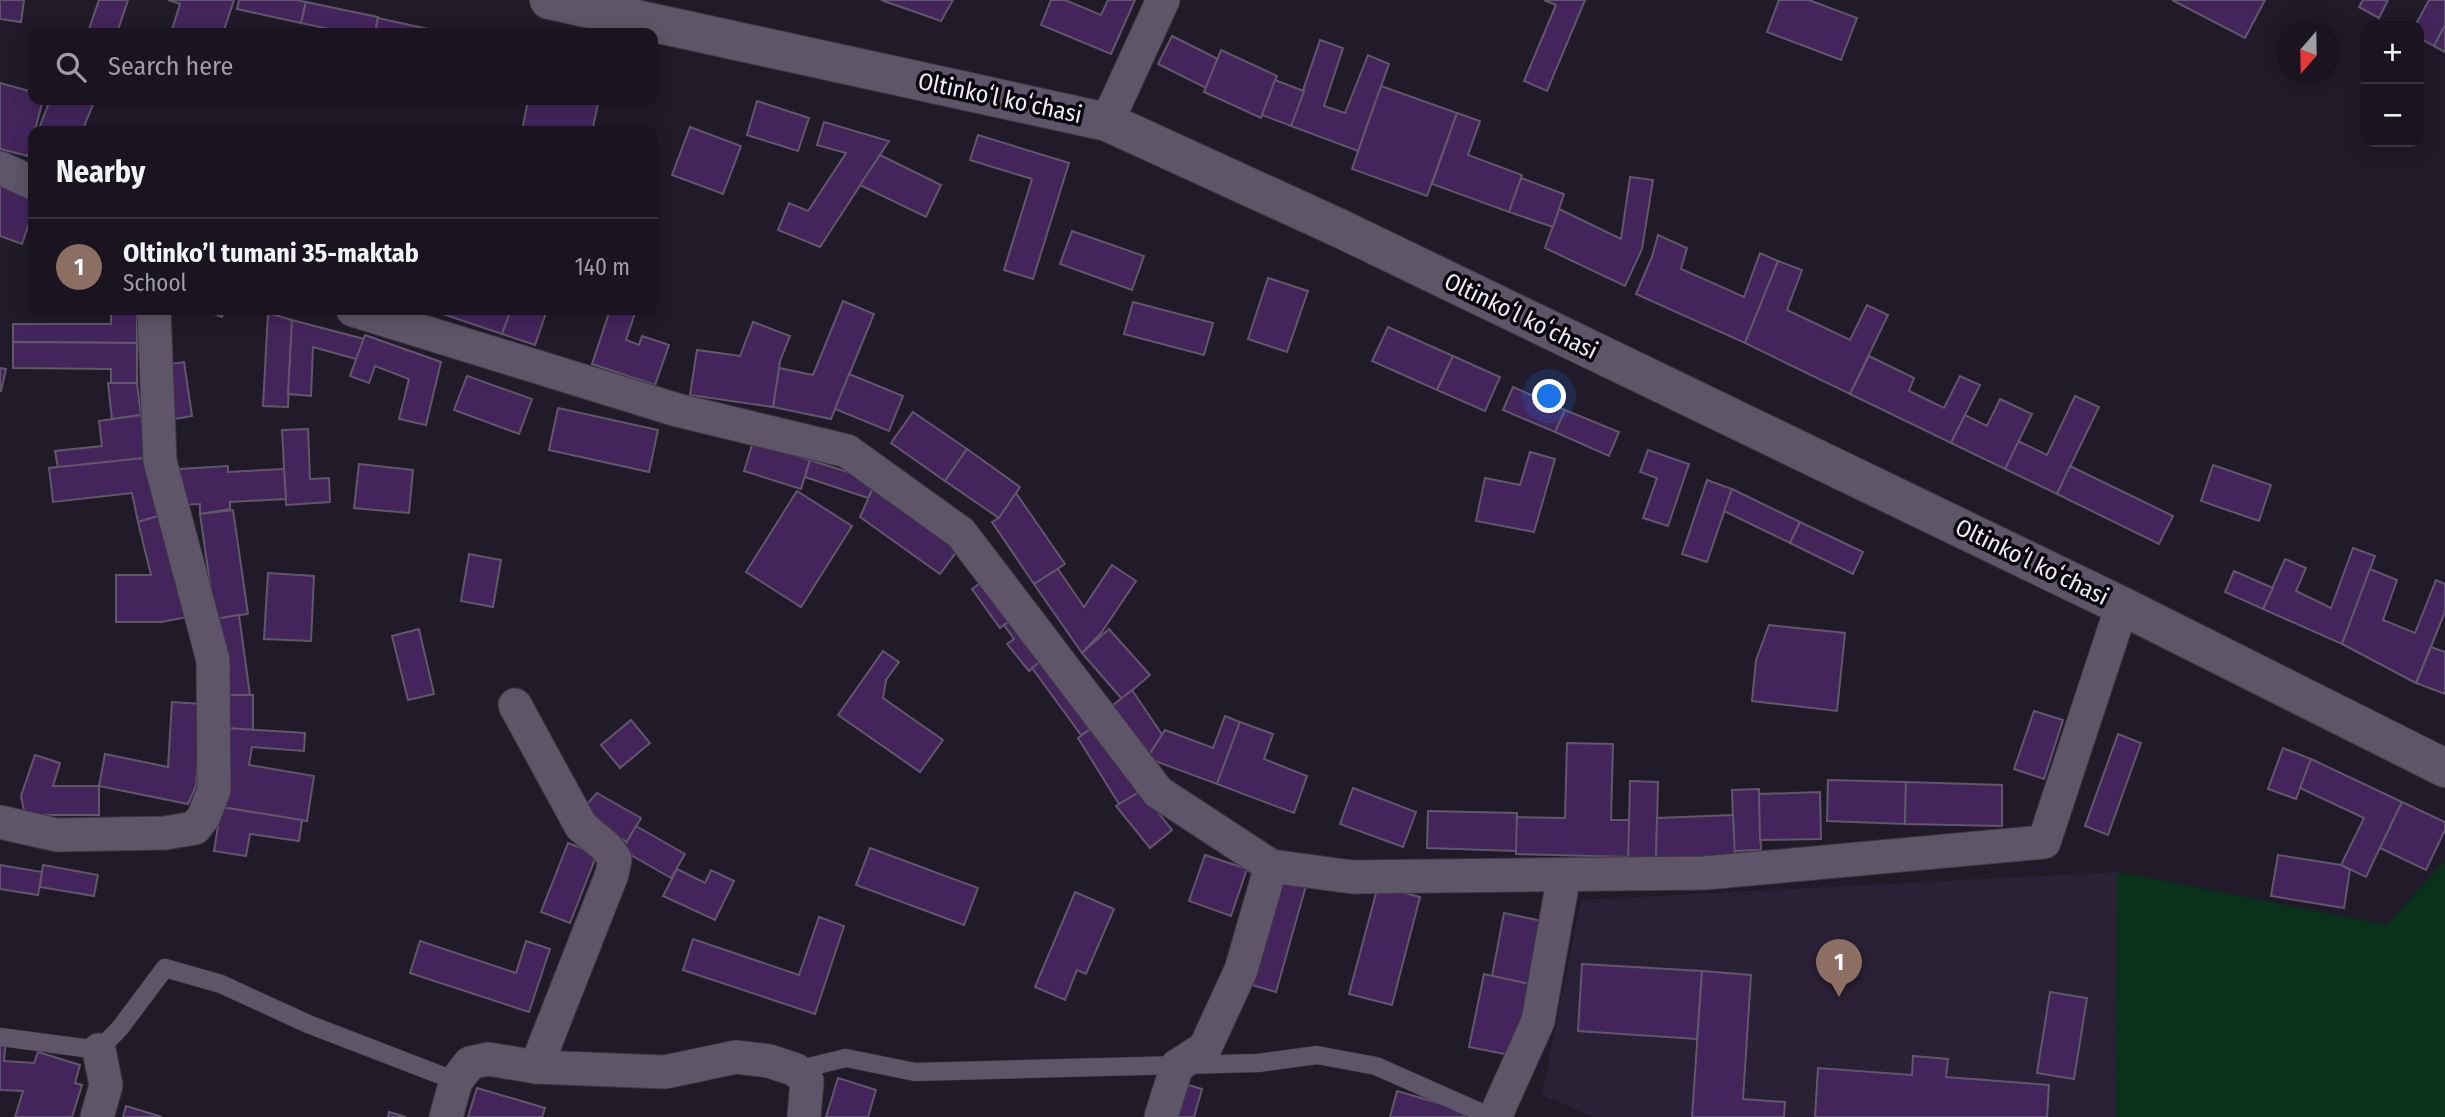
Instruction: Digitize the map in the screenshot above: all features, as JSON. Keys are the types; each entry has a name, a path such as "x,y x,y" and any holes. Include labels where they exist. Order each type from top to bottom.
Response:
{"main road":[{"name":"Oltinkoʻl koʻchasi","path":"549,0 1107,122 1339,228 2122,606 2445,768"}],"street":[{"path":"1107,122 1163,0"},
{"path":"0,168 28,181"},
{"path":"0,822 57,835 165,833 195,828 204,816 214,790 213,660 160,461 154,315"},
{"path":"369,315 677,410 847,452 961,533 1158,792 1271,866 1352,877 1706,873 2044,842 2122,606"},
{"path":"514,705 581,826 606,847 615,859 612,874 536,1067"},
{"path":"1161,1117 1177,1066 1205,1048 1236,982 1271,866"},
{"path":"1493,1117 1538,1021 1564,875"},
{"path":"97,1117 106,1085 99,1050"},
{"path":"446,1117 456,1081 470,1063 488,1059 536,1067 666,1072 736,1057 769,1061 796,1070 807,1081 804,1117"}],"lane":[{"path":"0,1037 99,1050 120,1028 165,968 221,984 308,1024 456,1081"},
{"path":"796,1070 846,1058 915,1072 1258,1063 1317,1055 1376,1066 1493,1117"}],"shaded area":[{"path":"2117,872 2116,1117 1594,1117 1542,1095 1581,900"}],"green space":[{"path":"2445,860 2445,1117 2116,1117 2117,872 2387,925"}],"building":[{"path":"0,0 24,0 21,22 0,19"},
{"path":"99,0 128,0 119,28 89,28"},
{"path":"168,0 234,0 225,28 173,28 180,4"},
{"path":"239,0 306,2 301,23 237,9"},
{"path":"881,0 953,0 941,21"},
{"path":"1051,0 1065,0 1101,15 1108,0 1135,0 1111,54 1041,25"},
{"path":"1544,0 1585,0 1547,91 1524,81 1556,5"},
{"path":"1779,0 1809,0 1857,18 1841,60 1767,32"},
{"path":"2172,0 2265,0 2245,38"},
{"path":"2363,0 2388,0 2379,18 2359,7"},
{"path":"2429,0 2445,0 2445,25 2434,46 2424,41 2424,21 2418,21"},
{"path":"306,2 378,17 376,28 324,28 301,23"},
{"path":"378,18 423,28 376,28"},
{"path":"2445,25 2445,52 2434,46"},
{"path":"1172,36 1218,59 1206,88 1158,64"},
{"path":"1320,40 1343,48 1324,106 1345,113 1368,55 1389,64 1358,151 1291,126"},
{"path":"1221,50 1277,76 1261,118 1204,92"},
{"path":"1275,80 1304,91 1291,126 1262,115"},
{"path":"0,83 28,91 28,105 42,105 36,126 28,126 28,156 0,149"},
{"path":"1381,86 1457,113 1427,196 1352,169"},
{"path":"757,101 809,118 798,151 747,135"},
{"path":"48,105 93,105 84,126 40,126"},
{"path":"527,105 598,105 593,126 523,126"},
{"path":"1457,113 1480,121 1468,155 1522,175 1509,212 1432,184"},
{"path":"824,122 889,141 820,247 778,230 789,203 808,211 846,153 817,145"},
{"path":"690,127 741,146 723,194 672,175"},
{"path":"978,135 1069,163 1033,279 1004,270 1032,179 970,160"},
{"path":"880,155 941,185 926,217 860,185"},
{"path":"1630,177 1653,180 1642,249 1625,286 1545,248 1559,209 1621,239"},
{"path":"1521,178 1564,194 1553,227 1509,212"},
{"path":"0,184 28,194 28,226 22,244 0,236"},
{"path":"1072,231 1144,256 1132,290 1060,264"},
{"path":"1658,235 1687,248 1681,269 1744,297 1760,253 1778,261 1745,343 1636,294"},
{"path":"1778,261 1802,270 1787,310 1850,340 1867,305 1888,315 1850,394 1745,343"},
{"path":"1268,278 1308,291 1287,352 1248,339"},
{"path":"843,301 874,314 831,419 773,407 779,368 813,375"},
{"path":"1133,302 1213,323 1204,355 1124,334"},
{"path":"111,315 137,315 137,343 13,342 13,324 111,324"},
{"path":"268,315 275,315 292,320 288,407 263,406"},
{"path":"446,315 509,315 502,334"},
{"path":"509,315 545,315 535,345 502,334"},
{"path":"608,315 634,315 626,340 639,345 642,336 669,345 655,385 592,364"},
{"path":"292,320 364,339 356,359 313,347 311,396 288,394"},
{"path":"753,322 790,336 780,361 773,407 690,395 697,350 740,356"},
{"path":"1388,327 1453,356 1437,390 1372,361"},
{"path":"365,335 441,362 426,425 399,419 409,379 375,366 369,383 350,376"},
{"path":"13,342 137,343 137,383 111,383 111,369 13,368"},
{"path":"1453,356 1500,377 1485,411 1437,390"},
{"path":"1869,356 1914,378 1909,391 1944,408 1960,376 1980,385 1951,443 1850,394"},
{"path":"184,362 192,416 169,420 162,365"},
{"path":"0,368 6,369 1,391 0,391"},
{"path":"849,374 903,396 889,431 835,409"},
{"path":"467,376 532,399 519,434 454,410"},
{"path":"108,383 137,383 141,415 112,419"},
{"path":"1513,387 1565,410 1555,432 1503,410"},
{"path":"2075,396 2099,407 2057,494 2005,469 2018,441 2047,455"},
{"path":"2000,399 2032,414 2005,469 1951,443 1965,415 1987,426"},
{"path":"558,408 658,430 649,472 549,450"},
{"path":"1565,410 1619,432 1609,456 1555,432"},
{"path":"913,412 967,449 945,481 891,443"},
{"path":"141,415 146,458 58,468 55,451 102,446 99,421"},
{"path":"308,429 310,479 329,478 330,502 286,505 282,430"},
{"path":"753,442 810,460 801,489 744,471"},
{"path":"967,449 1020,487 999,518 945,481"},
{"path":"1648,450 1689,464 1668,526 1643,518 1657,478 1640,472"},
{"path":"1530,452 1555,459 1534,532 1476,521 1485,478 1520,485"},
{"path":"153,457 165,514 138,522 132,493 53,502 49,468"},
{"path":"810,460 876,481 868,498 805,477"},
{"path":"359,464 413,470 409,513 354,508"},
{"path":"2213,465 2271,485 2259,521 2201,501"},
{"path":"228,466 228,472 284,469 286,499 230,502 230,509 200,514 200,504 181,505 179,469"},
{"path":"2070,466 2173,516 2159,544 2057,494"},
{"path":"1707,480 1732,489 1707,562 1682,554"},
{"path":"876,481 963,543 940,574 860,517"},
{"path":"1732,489 1800,522 1790,543 1724,511"},
{"path":"797,491 852,526 801,607 746,572"},
{"path":"1016,493 1065,564 1034,584 992,522 999,518"},
{"path":"233,510 248,614 215,619 200,514"},
{"path":"165,514 187,617 162,622 116,622 116,575 151,575 138,522"},
{"path":"1800,522 1863,552 1853,574 1790,543"},
{"path":"2353,548 2375,556 2342,644 2263,609 2285,559 2306,568 2296,591 2331,608"},
{"path":"469,554 501,560 493,607 461,601"},
{"path":"1112,565 1136,581 1101,633 1082,653 1034,584 1058,569 1084,607"},
{"path":"2370,569 2397,580 2383,620 2415,633 2436,580 2445,584 2445,612 2416,683 2342,644"},
{"path":"2234,571 2273,588 2263,609 2225,592"},
{"path":"268,573 314,576 311,641 264,639"},
{"path":"989,577 1017,616 1000,628 972,589"},
{"path":"239,615 250,695 225,695 215,619"},
{"path":"1017,616 1048,656 1029,671 1007,644 1014,639 1004,625"},
{"path":"1769,625 1845,633 1837,711 1752,701 1756,660"},
{"path":"419,629 434,694 408,700 392,636"},
{"path":"1109,629 1150,675 1122,699 1082,653"},
{"path":"2431,647 2445,652 2445,694 2416,683"},
{"path":"883,651 899,662 886,680 883,698 943,740 920,772 838,715"},
{"path":"1048,656 1096,725 1081,735 1032,668"},
{"path":"1132,690 1163,736 1147,758 1112,706"},
{"path":"225,695 253,695 253,730 225,728"},
{"path":"172,702 201,704 196,786 188,804 99,786 105,754 168,767"},
{"path":"2034,711 2063,720 2044,779 2014,769"},
{"path":"1225,716 1240,722 1217,784 1147,758 1165,730 1213,748"},
{"path":"631,720 650,743 620,768 601,745"},
{"path":"1240,722 1273,734 1264,759 1307,776 1294,813 1217,784"},
{"path":"1096,725 1141,791 1119,804 1078,738"},
{"path":"225,728 305,733 304,751 252,747 249,765 314,776 307,821 221,807"},
{"path":"2118,734 2141,743 2108,835 2085,826"},
{"path":"1567,743 1613,744 1611,820 1630,820 1629,857 1516,854 1516,817 1565,818"},
{"path":"2283,748 2311,759 2296,799 2268,789"},
{"path":"35,755 60,763 53,786 99,786 99,815 25,815 21,796"},
{"path":"2311,759 2402,802 2366,877 2341,865 2364,818 2300,788"},
{"path":"1828,780 1906,782 1905,824 1827,821"},
{"path":"1630,781 1658,782 1656,863 1628,862"},
{"path":"1906,782 2002,785 2002,826 1905,824"},
{"path":"1353,788 1416,812 1403,847 1340,824"},
{"path":"1759,789 1761,850 1734,851 1732,790"},
{"path":"1141,791 1172,830 1150,848 1116,806"},
{"path":"1820,792 1821,839 1760,840 1759,794"},
{"path":"597,793 641,818 627,842 578,814"},
{"path":"2402,802 2445,822 2445,830 2426,870 2380,848"},
{"path":"221,807 302,820 299,841 250,834 246,856 214,851"},
{"path":"1428,811 1517,813 1516,851 1427,848"},
{"path":"1733,815 1735,856 1656,858 1657,818"},
{"path":"636,826 685,854 671,878 622,850"},
{"path":"568,843 597,854 570,923 541,912"},
{"path":"870,848 978,888 964,925 856,885"},
{"path":"1205,855 1247,869 1231,916 1189,901"},
{"path":"2278,855 2341,865 2350,870 2344,908 2271,896"},
{"path":"0,865 42,872 38,895 0,889"},
{"path":"43,865 98,875 94,896 40,887"},
{"path":"677,869 705,883 711,870 734,881 715,920 663,896"},
{"path":"1277,873 1307,882 1276,992 1245,983"},
{"path":"1378,886 1420,897 1392,1005 1349,994"},
{"path":"1075,892 1114,909 1086,974 1077,970 1065,1000 1035,987"},
{"path":"1504,913 1542,921 1529,984 1492,976"},
{"path":"819,917 844,926 815,1014 683,970 693,939 799,975"},
{"path":"420,941 516,973 526,941 550,949 529,1012 410,973"},
{"path":"1582,964 1702,971 1697,1039 1578,1031"},
{"path":"1702,971 1751,975 1743,1099 1785,1102 1784,1117 1692,1117"},
{"path":"1484,974 1529,984 1515,1056 1469,1047"},
{"path":"2050,992 2087,998 2074,1079 2037,1073"},
{"path":"0,1037 6,1038 4,1061 34,1063 38,1052 80,1065 75,1083 82,1085 72,1117 15,1117 23,1091 0,1090"},
{"path":"1913,1056 1948,1059 1946,1077 2049,1085 2047,1117 1815,1117 1818,1068 1912,1075"},
{"path":"838,1078 876,1090 868,1117 826,1117"},
{"path":"1178,1082 1202,1089 1194,1117 1168,1117"},
{"path":"477,1088 545,1108 542,1117 468,1117"},
{"path":"1397,1091 1466,1111 1465,1117 1390,1117"},
{"path":"126,1106 162,1117 123,1117"},
{"path":"389,1112 406,1117 388,1117"}],"place":[{"name":"Oltinko’l tumani 35-maktab","path":"1839,997"}]}
